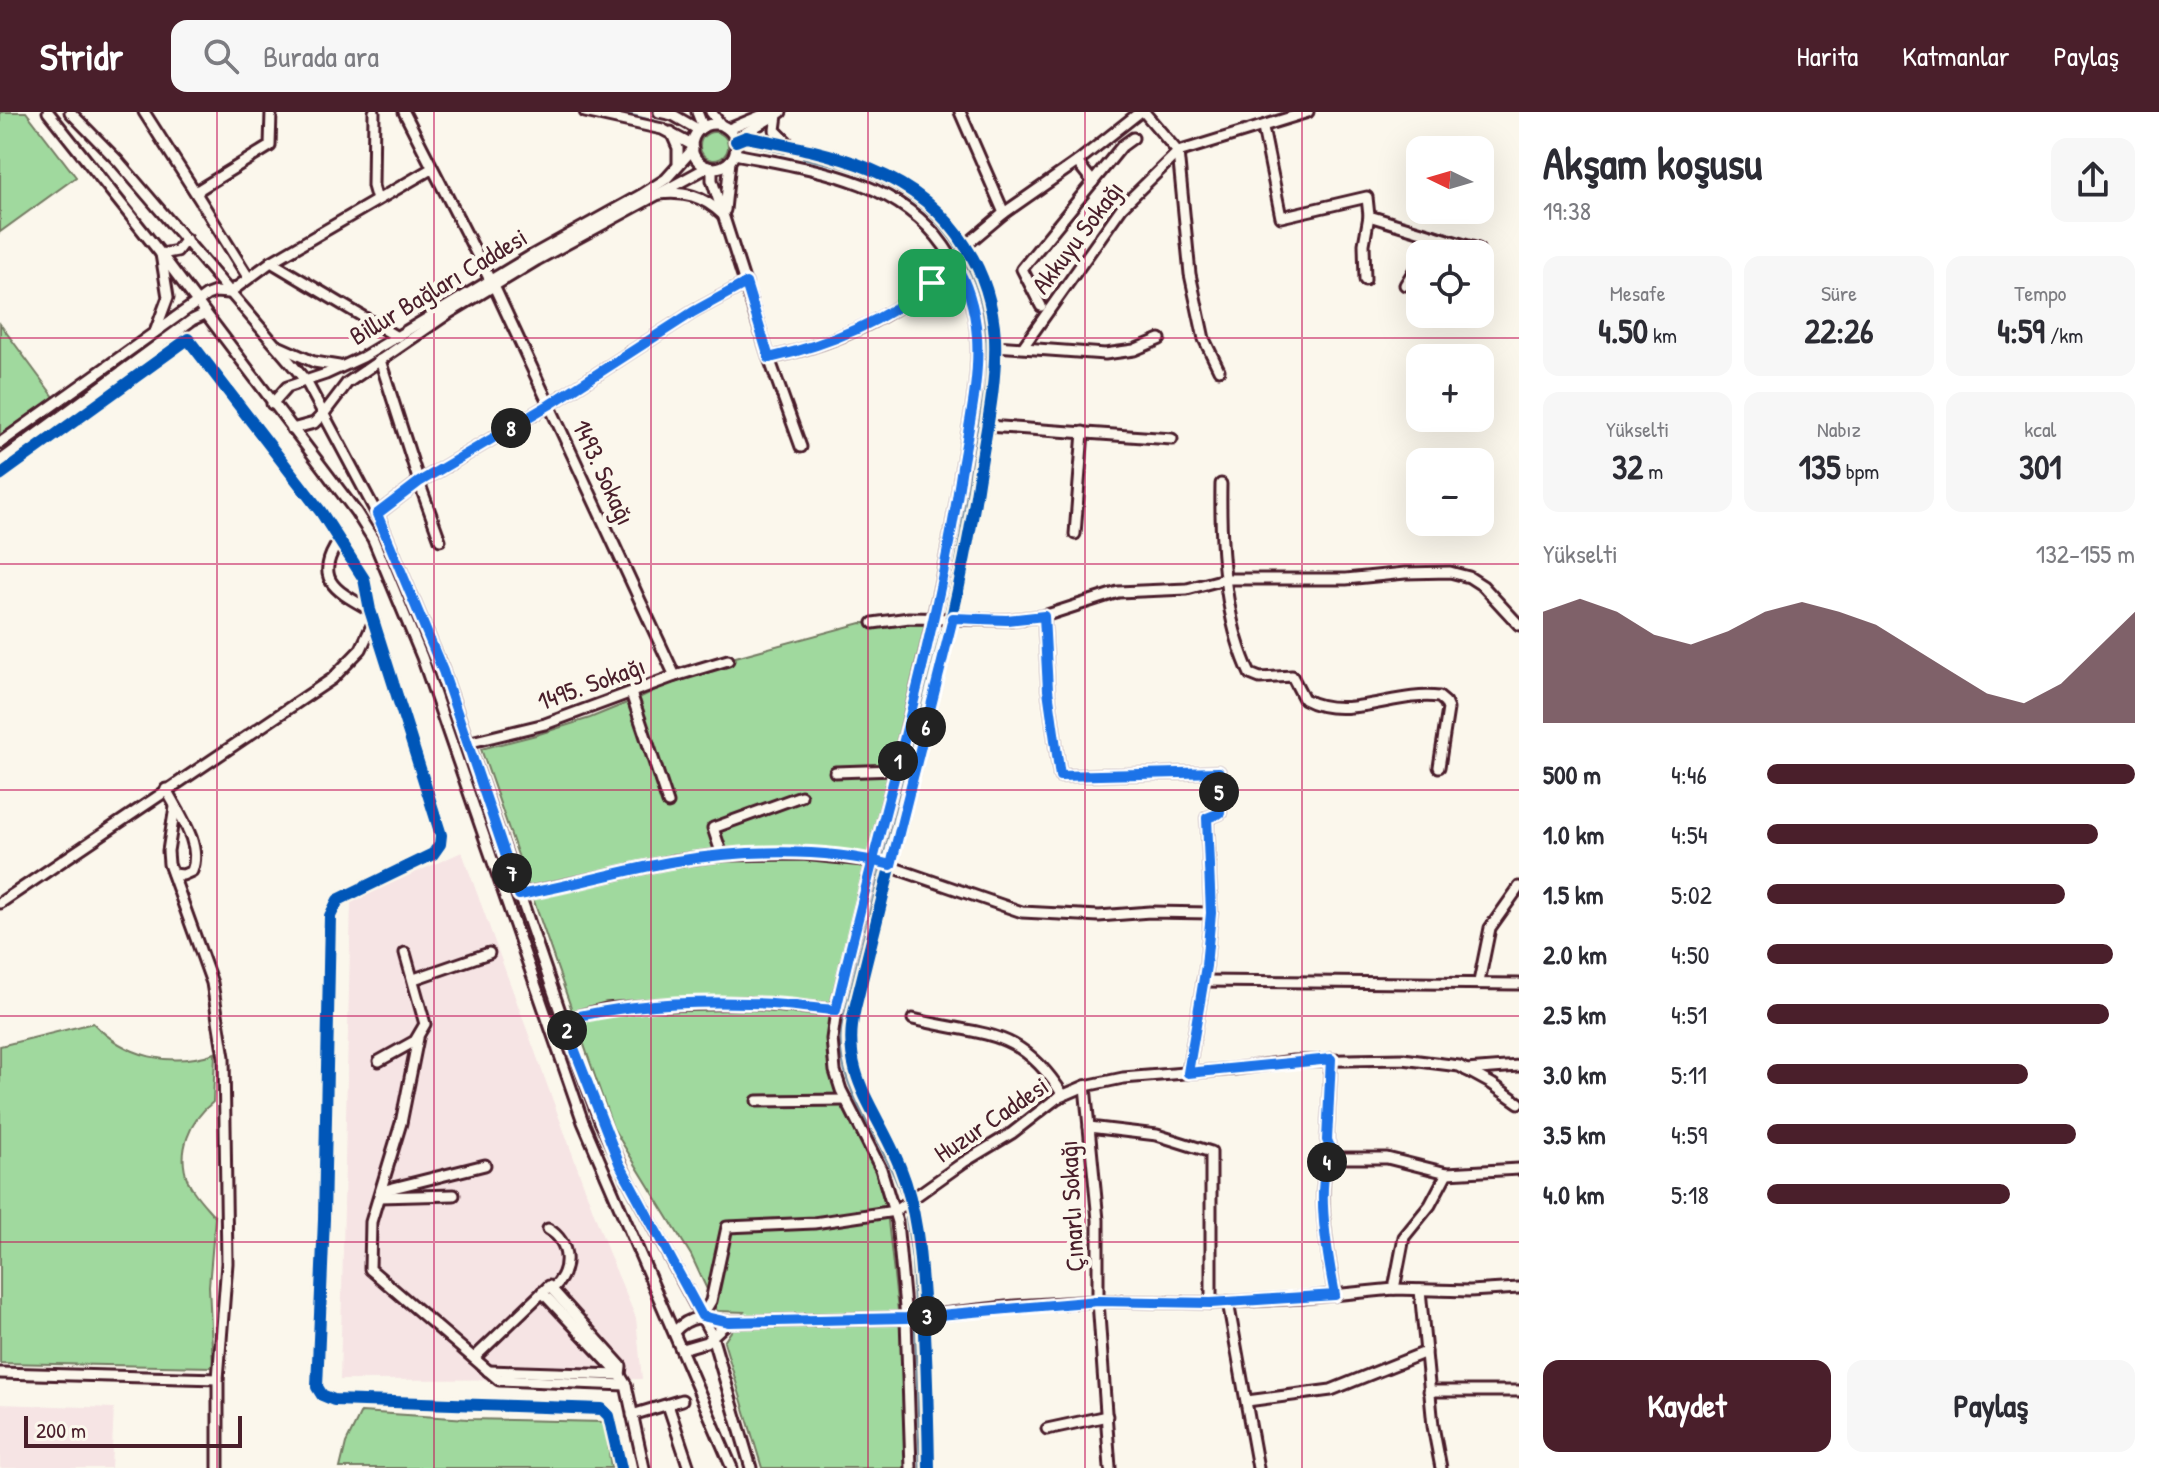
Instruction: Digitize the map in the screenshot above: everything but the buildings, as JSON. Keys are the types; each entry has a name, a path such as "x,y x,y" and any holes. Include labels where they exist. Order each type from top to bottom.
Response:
{"street":[{"path":"48,112 161,254 366,527 429,677 579,1112 732,1468"},
{"path":"144,112 248,277"},
{"path":"197,195 200,189 270,146 271,112"},
{"path":"374,112 373,186 377,200"},
{"name":"1493. Sokağı","path":"404,112 492,283 675,676"},
{"path":"585,112 671,132 692,147 698,160 710,167"},
{"path":"662,112 701,129"},
{"path":"697,112 701,129"},
{"path":"711,112 730,133 732,158 725,217"},
{"path":"960,112 1004,213"},
{"path":"966,245 1004,213 1142,112 1178,152 1190,274 1204,339 1219,370"},
{"name":"Akkuyu Sokağı","path":"1023,347 1122,207 1178,152 1308,112"},
{"path":"730,133 776,113 775,130 794,146"},
{"path":"73,114 186,239 306,381 377,514 434,648 563,1020 619,1163 712,1336 751,1468"},
{"path":"629,205 666,179 678,167 701,129 712,124 730,133 855,162 905,184 937,210 966,245 988,296 995,346 993,394 953,618 855,1008 850,1049 855,1075 898,1162 911,1201 920,1253 929,1468"},
{"path":"1263,128 1281,217 1367,197 1369,216 1364,244 1365,280"},
{"path":"671,132 678,148 678,167"},
{"path":"1041,306 1022,269 1122,146 1133,138"},
{"path":"790,165 807,149"},
{"path":"629,205 710,167 723,166 732,158 790,165 849,180 895,199 934,233 954,262 968,290 974,312 976,377 951,539 935,619 833,1027 833,1061 838,1081 881,1169 895,1211 902,1255 906,1318 911,1468"},
{"path":"1077,162 1093,182"},
{"path":"710,167 769,358 801,447"},
{"path":"0,443 210,293 229,293 271,262 431,169"},
{"path":"656,194 678,192 692,195 706,201 725,217"},
{"name":"Billur Bağları Caddesi","path":"272,404 287,387 363,357 629,205"},
{"path":"1369,216 1448,240"},
{"path":"1433,240 1435,236"},
{"path":"161,254 177,251 186,239"},
{"path":"154,333 168,297 161,254"},
{"path":"271,262 397,337"},
{"path":"769,358 821,345 877,320 920,293 954,262"},
{"name":"Billur Bağları Caddesi","path":"292,429 308,425 325,412 347,383 492,283"},
{"path":"377,514 419,482 549,405 693,312 746,283"},
{"path":"0,461 192,320 205,314"},
{"path":"0,475 188,339 308,493 364,579 370,610 435,810 441,840 436,851 429,856 338,900 330,916 317,1387 322,1395 334,1400 602,1409 609,1416 621,1468"},
{"path":"995,346 1105,354 1134,350 1160,339"},
{"path":"277,346 314,362 343,366"},
{"path":"380,360 440,540"},
{"path":"987,426 1172,439"},
{"path":"1075,534 1083,432"},
{"path":"1221,484 1220,531 1225,579 1237,635 1250,674 1260,678 1290,675 1295,678 1304,699 1328,706 1349,707 1439,697 1448,709 1439,767"},
{"path":"339,541 326,565 327,576 340,592 370,610"},
{"path":"873,623 909,618 1007,620 1044,616 1118,592 1187,589 1225,579 1346,579 1450,572 1469,577 1483,586 1519,625"},
{"path":"1044,616 1048,690 1060,776 1219,772 1220,813 1207,818 1211,913 1188,1073"},
{"path":"0,903 332,679 357,655 374,621"},
{"name":"1495. Sokağı","path":"467,743 545,724 728,660"},
{"path":"631,693 668,803"},
{"path":"835,772 896,770"},
{"path":"166,789 193,843 195,858 189,873 173,874"},
{"path":"722,855 713,828 801,796"},
{"path":"175,807 168,851 173,874 208,969 223,1043 227,1253 218,1379 218,1468"},
{"path":"519,895 663,863 722,855 802,854 891,865 1022,912 1099,916 1150,912 1211,913"},
{"path":"1479,982 1490,928 1519,887"},
{"path":"405,953 425,1020 370,1232 370,1269 499,1380 626,1385"},
{"path":"414,979 489,953"},
{"path":"1203,981 1519,984"},
{"path":"563,1020 606,1009 656,1005 747,1003 836,1010"},
{"path":"913,1019 1005,1038 1030,1054 1049,1073 1063,1095"},
{"path":"379,1061 418,1038"},
{"path":"1331,1059 1327,1140 1334,1156"},
{"name":"Huzur Caddesi","path":"895,1211 1063,1095 1085,1086 1123,1078 1331,1059 1403,1059 1459,1066 1519,1103"},
{"path":"1466,1070 1519,1066"},
{"name":"Çınarlı Sokağı","path":"1085,1086 1098,1220 1098,1301 1110,1468"},
{"path":"757,1101 847,1100"},
{"path":"1089,1127 1157,1135 1211,1152 1211,1303"},
{"path":"1335,1295 1325,1231 1324,1174 1326,1164 1334,1156 1387,1158 1447,1173 1519,1169"},
{"path":"380,1194 485,1165"},
{"path":"1394,1289 1404,1237 1430,1205 1447,1173"},
{"path":"380,1194 454,1195"},
{"path":"702,1316 711,1301 727,1227 814,1223 895,1211"},
{"path":"474,1358 562,1278 566,1254 563,1241 548,1229"},
{"path":"674,1332 685,1321 702,1316 728,1322 906,1318 1098,1301 1211,1303 1394,1289 1519,1288"},
{"path":"1420,1290 1429,1391 1441,1468"},
{"path":"547,1291 621,1366 620,1375 626,1385 644,1468"},
{"path":"1228,1302 1258,1468"},
{"path":"682,1349 701,1344 728,1322"},
{"path":"1247,1401 1331,1390 1426,1352"},
{"path":"488,1371 620,1375"},
{"path":"0,1373 218,1379"},
{"path":"1429,1391 1519,1391"},
{"path":"632,1415 682,1400"},
{"path":"668,1405 689,1468"},
{"path":"1047,1429 1107,1416"}],"shaded area":[{"path":"462,852 609,1254 636,1318 642,1379 340,1380 351,901"},
{"path":"0,1404 114,1408 111,1468 0,1468"}],"green space":[{"path":"0,112 26,112 76,177 0,232"},
{"path":"714,132 724,136 728,146 724,156 714,160 704,156 700,146 704,136"},
{"path":"0,324 54,397 0,435"},
{"path":"861,623 931,625 834,1003 830,1064 869,1148 887,1212 901,1338 908,1468 762,1468 724,1342 744,1312 717,1311 691,1255 613,1128 481,749 590,718 706,665"},
{"path":"93,1023 120,1044 150,1056 182,1059 215,1053 213,1102 192,1127 187,1137 184,1159 190,1186 215,1217 209,1286 213,1367 0,1363 0,1046"},
{"path":"361,1412 468,1419 605,1422 611,1468 340,1468 346,1443"}],"waterway":[{"path":"620,112 663,123"},
{"path":"754,146 785,153"},
{"path":"803,158 862,174 893,188 919,206 942,228 960,252 973,280 982,310 986,376 957,556 944,616"},
{"path":"884,854 943,622"},
{"path":"880,870 842,1023 841,1046 851,1089 901,1194"},
{"path":"906,1217 914,1303"},
{"path":"915,1329 920,1468"}],"cycle path":[{"path":"736,141 746,137 840,158 897,182 923,199 946,221 972,257 990,302 994,326 992,395 965,556 851,1032 856,1073 900,1167 914,1215 924,1319 929,1468"},
{"path":"0,475 188,339 321,512 364,579 370,610 441,835 440,844 433,854 338,900 330,916 317,1387 322,1395 334,1400 602,1409 609,1416 621,1468"}],"route":[{"path":"932,283 864,327 821,345 769,358 746,283 693,312 549,405 419,482 377,514 443,671 519,895 673,861 722,855 802,854 850,857 874,861 891,865 953,618 1007,620 1044,616 1048,690 1060,776 1219,772 1220,813 1207,818 1211,913 1206,966 1188,1073 1331,1059 1327,1140 1334,1156 1325,1167 1324,1193 1325,1231 1335,1295 1211,1303 1098,1301 906,1318 728,1322 702,1316 629,1182 600,1121 563,1020 606,1009 656,1005 747,1003 836,1010 874,861 933,624 951,539 975,392 976,324 968,290 954,262 932,283"}]}
